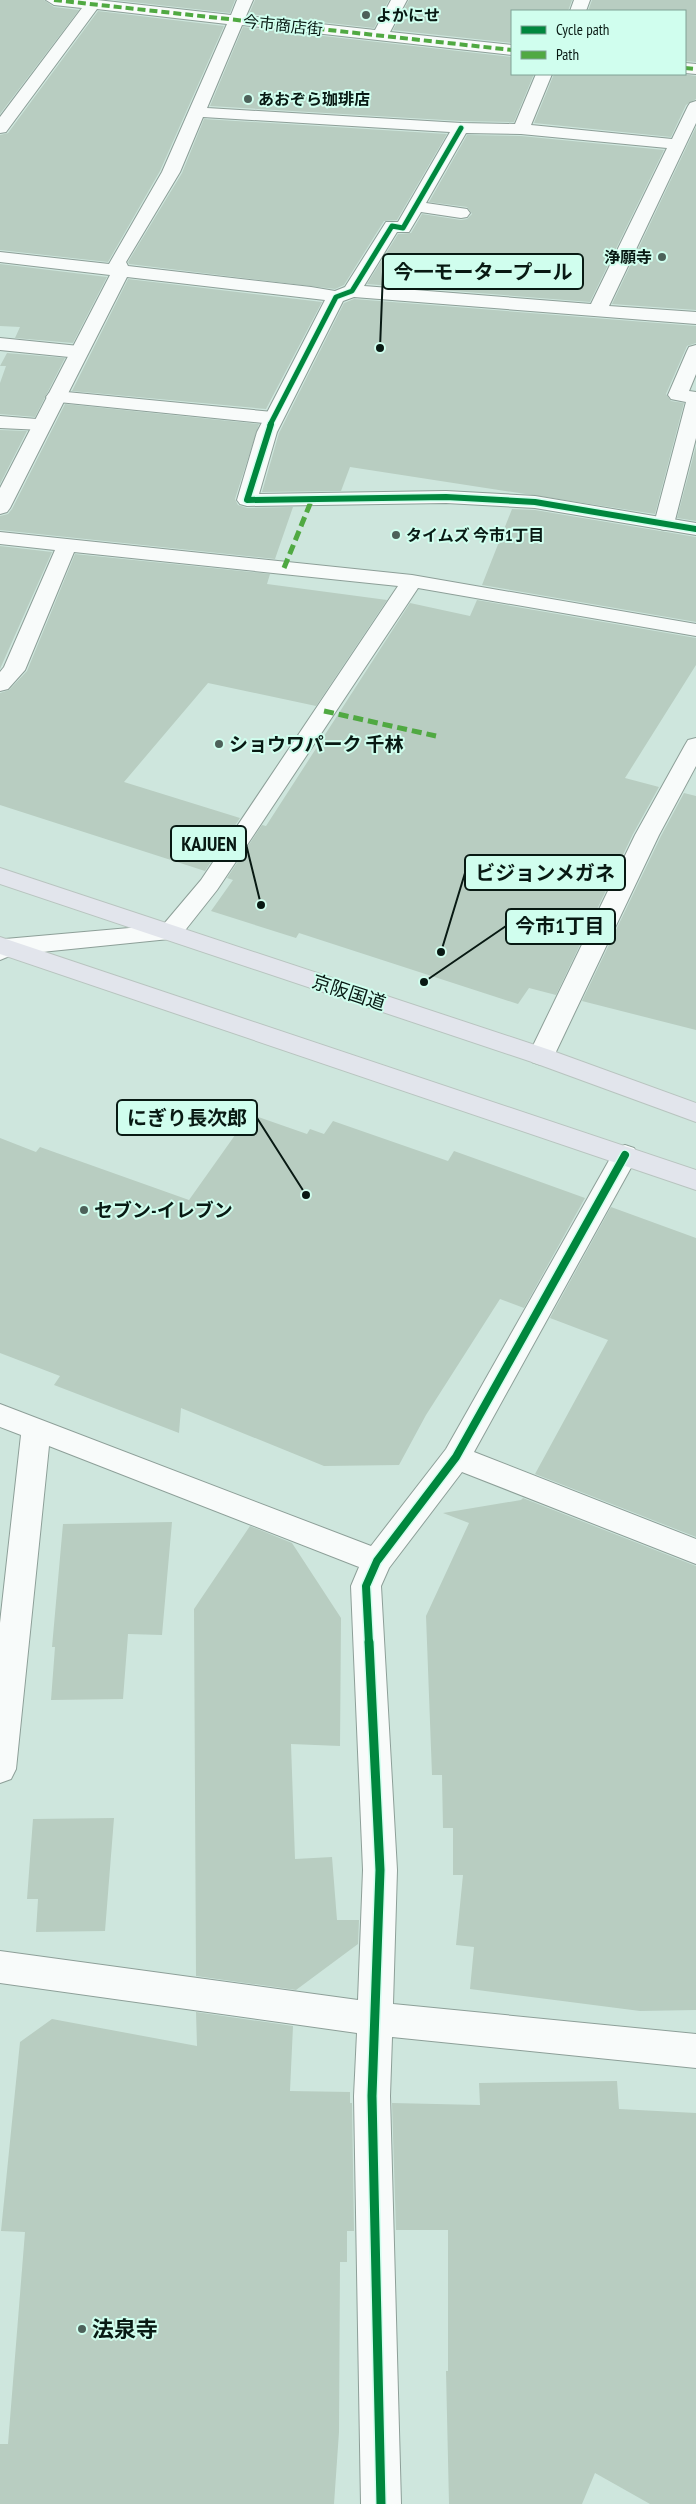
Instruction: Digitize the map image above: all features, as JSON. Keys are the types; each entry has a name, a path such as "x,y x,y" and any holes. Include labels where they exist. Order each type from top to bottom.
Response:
{"highway":[{"name":"京阪国道","path":"0,876 541,1056 696,1113"},
{"path":"2,948 696,1180"}],"street":[{"name":"今市商店街","path":"54,0 511,50"},
{"path":"0,508 121,270 118,262 172,172 245,0"},
{"path":"380,36 399,0"},
{"path":"0,128 93,4"},
{"path":"521,129 544,75"},
{"path":"598,309 685,135 696,106"},
{"path":"198,112 461,128 685,135"},
{"path":"461,128 402,228 392,226 344,294 266,432 246,500 446,497 535,502 696,529"},
{"path":"416,206 461,213"},
{"path":"0,257 312,292 598,309 696,318"},
{"path":"0,344 79,352"},
{"path":"664,524 696,399 678,396 696,351"},
{"path":"56,397 273,418"},
{"path":"0,422 42,424"},
{"path":"0,538 412,581 696,630"},
{"path":"0,684 14,670 67,545"},
{"path":"2,948 170,932 209,885 412,581"},
{"path":"541,1056 647,835 696,745"},
{"path":"381,2504 376,2313 374,2019 380,1870 366,1586 377,1561 456,1457 625,1155"},
{"path":"0,1415 377,1561"},
{"path":"0,1769 36,1430"},
{"path":"456,1457 696,1552"},
{"path":"0,1966 374,2019 696,2051"}],"building":[{"path":"0,0 44,0 54,7 79,10 0,114"},
{"path":"114,0 235,0 230,13"},
{"path":"255,0 389,0 374,28 249,14"},
{"path":"409,0 572,0 568,10 511,10 511,43 393,30"},
{"path":"592,0 696,0 696,62 686,61 686,10 588,10"},
{"path":"98,11 224,26 160,171 108,262 0,250 0,135 8,133"},
{"path":"243,27 511,57 511,75 534,75 514,122 461,121 210,106"},
{"path":"554,75 696,76 696,99 686,105 671,137 534,123"},
{"path":"204,119 447,134 397,220 384,221 344,285 335,289 129,264 128,262 182,173"},
{"name":"浄願寺","path":"696,127 696,310 612,304"},
{"path":"467,135 521,136 664,150 590,302 367,284 398,234 411,233 422,214 461,220 467,219 472,214 467,207 429,202"},
{"path":"0,264 107,277 73,343 15,338 20,327 0,326"},
{"path":"128,279 322,302 266,409 72,391"},
{"path":"354,299 696,326 696,343 687,346 666,394 671,401 684,403 655,514 350,467 341,491 262,492 279,433 344,303"},
{"path":"7,353 65,358 35,417 0,414 0,383 6,366 0,366"},
{"path":"65,404 259,424 235,499 238,505 247,508 293,507 275,559 0,530 0,516 8,514 12,509"},
{"path":"0,430 27,431 0,484"},
{"path":"696,446 696,521 677,518"},
{"path":"512,509 535,510 696,537 696,622 482,585"},
{"path":"0,546 52,552 0,669"},
{"path":"75,554 270,574 267,584 387,600 316,706 208,683 124,782 240,818 205,871 0,805 0,693 9,690 27,671"},
{"path":"477,600 696,638 696,665 625,778 659,787 633,834 556,995 529,988 518,1004 299,933 296,938 211,911 233,880 227,878 262,825 266,826 410,603 470,616"},
{"path":"684,793 696,796 696,1030 582,1001 661,836"},
{"path":"250,1114 307,1134 310,1129 324,1134 333,1121 448,1161 454,1151 585,1198 524,1308 500,1299 426,1415 399,1465 324,1466 181,1408 179,1433 54,1385 60,1376 0,1353 0,1138 36,1152 40,1147 189,1200"},
{"path":"611,1207 696,1238 696,1537 535,1474 608,1340 550,1318"},
{"path":"523,1498 696,1566 696,2010 640,2011 470,1989 474,1947 456,1945 463,1875 453,1875 453,1828 443,1828 442,1775 432,1775 426,1616 469,1523 443,1513 521,1500"},
{"path":"172,1522 162,1635 128,1634 123,1699 51,1700 55,1647 52,1647 63,1524"},
{"path":"250,1526 292,1543 341,1618 340,1746 291,1744 295,1859 332,1857 337,1920 359,1920 358,1944 296,1990 196,1976 194,1609"},
{"path":"114,1818 105,1931 36,1932 38,1899 27,1899 33,1819"},
{"path":"196,2012 293,2026 290,2091 350,2092 350,2103 352,2103 354,2231 347,2231 347,2262 340,2262 339,2432 334,2504 0,2504 0,2444 8,2444 25,2232 1,2231 20,2042 52,2019 197,2046"},
{"path":"617,2081 619,2109 696,2113 696,2504 650,2504 595,2473 582,2504 449,2504 446,2371 448,2371 448,2230 396,2230 392,2103 480,2105 479,2083"}],"marked path":[{"path":"54,0 511,50"},
{"path":"686,68 696,69"},
{"path":"284,568 312,499"},
{"path":"324,711 436,736"}],"cycle path":[{"path":"461,128 403,228 392,226 352,291 336,297 267,432 247,500 446,497 535,502 696,529"},
{"path":"381,2504 372,2096 380,1870 366,1586 377,1561 456,1457 625,1155"}],"place":[{"name":"よかにせ","path":"366,15"},
{"name":"あおぞら珈琲店","path":"248,99"},
{"name":"浄願寺","path":"662,257"},
{"name":"今一モータープール","path":"380,348"},
{"name":"タイムズ 今市1丁目","path":"396,535"},
{"name":"ショウワパーク 千林","path":"219,744"},
{"name":"KAJUEN","path":"261,905"},
{"name":"ビジョンメガネ","path":"441,952"},
{"name":"今市1丁目","path":"424,982"},
{"name":"にぎり長次郎","path":"306,1195"},
{"name":"セブン-イレブン","path":"84,1210"},
{"name":"法泉寺","path":"82,2329"}]}
